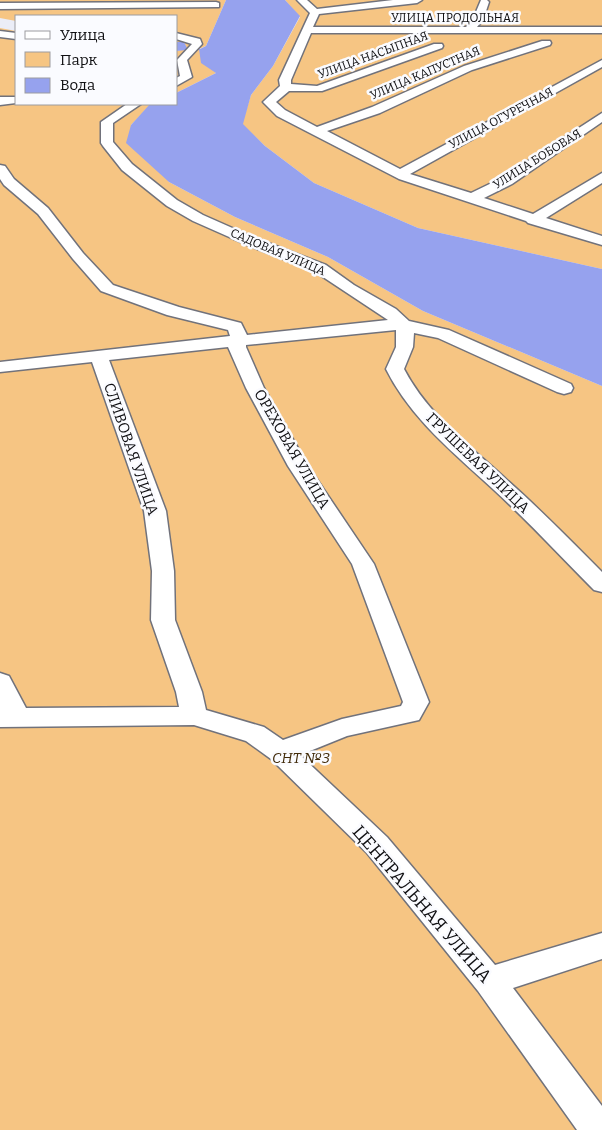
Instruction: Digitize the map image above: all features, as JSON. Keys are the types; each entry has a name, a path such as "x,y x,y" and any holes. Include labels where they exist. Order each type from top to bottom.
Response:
{"street":[{"path":"302,0 315,12 416,0"},
{"path":"469,30 478,20 481,1 495,0"},
{"path":"0,6 216,5"},
{"path":"315,12 285,80 286,87 269,102 281,113 400,174 533,220 602,241"},
{"name":"УЛИЦА ПРОДОЛЬНАЯ","path":"308,30 602,30"},
{"path":"0,34 15,36"},
{"path":"178,36 196,41 197,44 179,60 186,77 178,83"},
{"name":"УЛИЦА КАПУСТНАЯ","path":"316,131 376,110 468,68 546,43"},
{"name":"УЛИЦА НАСЫПНАЯ","path":"286,87 318,89 438,46"},
{"name":"УЛИЦА ОГУРЕЧНАЯ","path":"400,174 602,63"},
{"path":"0,102 15,100"},
{"name":"САДОВАЯ УЛИЦА","path":"133,105 107,122 108,143 127,167 172,203 198,218 250,241 320,268 348,288 390,313 403,325 443,334 564,388"},
{"name":"УЛИЦА БОБОВАЯ","path":"471,199 507,181 602,117"},
{"name":"ОРЕХОВАЯ УЛИЦА","path":"0,169 9,182 43,211 78,256 107,288 173,311 235,327 239,336 237,347 255,388 298,466 363,564 416,702 410,713 342,728 280,752"},
{"path":"533,220 602,177"},
{"path":"0,367 384,325 403,325"},
{"name":"ГРУШЕВАЯ УЛИЦА","path":"403,325 407,333 404,352 395,369 401,385 446,435 503,487 602,585"},
{"name":"СЛИВОВАЯ УЛИЦА","path":"99,357 155,511 163,571 163,620 189,692 194,716"},
{"path":"0,682 9,718"},
{"name":"ЦЕНТРАЛЬНАЯ УЛИЦА","path":"9,718 194,716 255,734 280,752 376,845 489,981 598,1130"},
{"path":"489,981 602,946"}],"green space":[{"path":"0,0 226,0 206,46 199,49 216,73 178,92 178,51 187,49 184,42 178,42 178,15 15,15 15,21 0,18"},
{"path":"285,0 602,0 602,269 418,228 314,183 265,146 242,124 251,95 273,66 300,17"},
{"name":"СНТ №3","path":"0,28 15,31 15,105 150,105 131,125 169,182 235,217 328,257 423,311 602,386 602,1130 0,1130"}],"water":[{"path":"226,0 285,0 300,16 273,66 251,95 243,124 265,146 314,183 418,228 602,269 602,386 423,311 328,257 235,217 169,182 126,143 131,125 149,105 178,105 178,92 216,73 201,63 199,49 178,51 178,42 184,42 187,48 200,49 206,46"}]}
